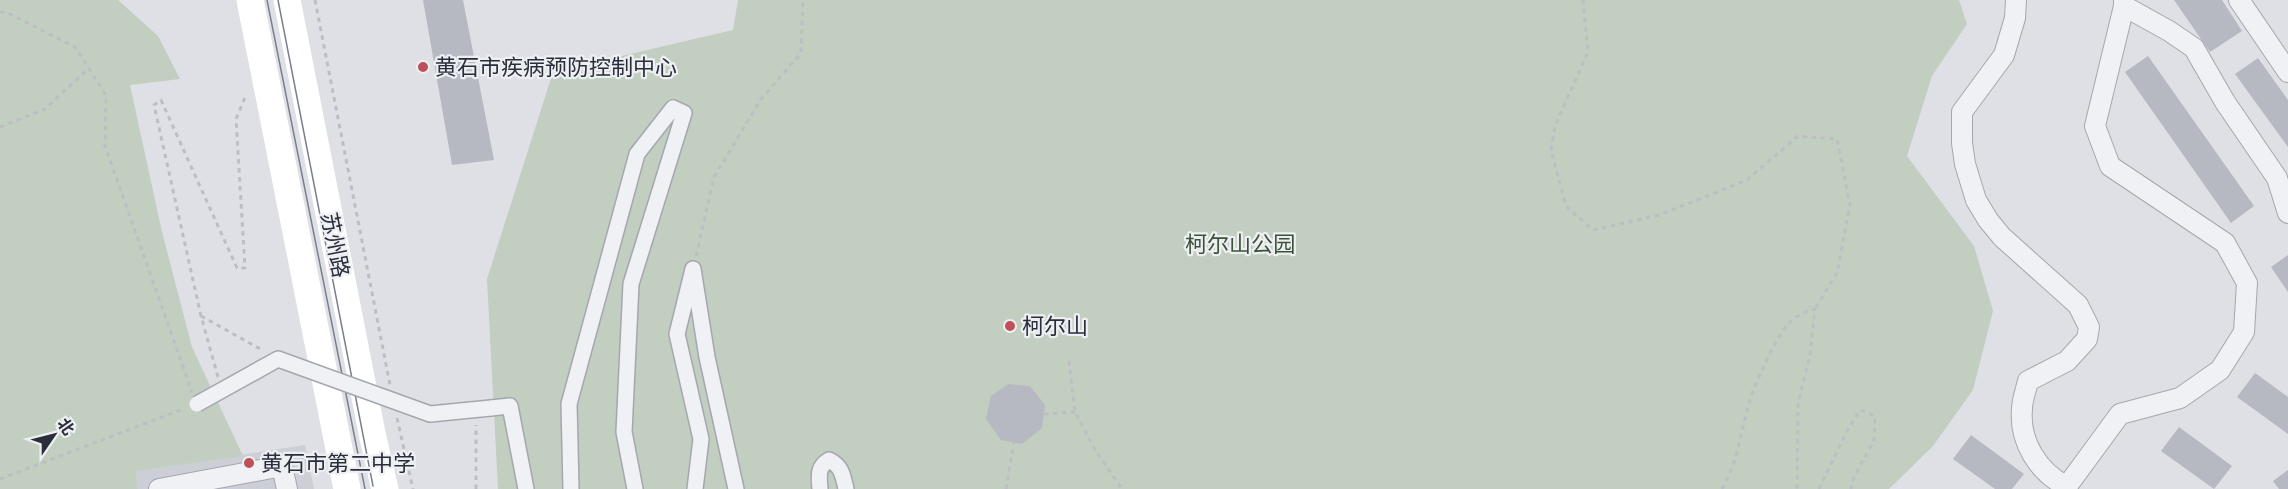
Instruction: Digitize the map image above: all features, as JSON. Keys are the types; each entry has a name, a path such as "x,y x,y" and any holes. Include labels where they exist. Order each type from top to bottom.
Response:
{"main road":[{"name":"苏州路","path":"250,0 347,489"},
{"name":"苏州路","path":"287,0 385,489"}],"street":[{"path":"2016,0 2015,18 2004,55 1962,112 1962,142 1965,164 1976,200 1988,220 2002,237 2078,305 2089,327 2087,339 2067,361 2028,381 2022,410 2024,435 2035,460 2052,479 2066,488 2120,414 2180,398 2220,370 2244,333 2247,283 2225,243 2110,166 2095,126 2124,3 2194,48 2225,102 2277,178 2288,212"},
{"path":"2239,0 2288,72"},
{"path":"571,489 569,404 637,154 673,108 684,113 631,284 624,432 635,489"},
{"path":"693,270 677,334 700,439 695,489"},
{"path":"693,270 707,357 736,489"},
{"path":"197,404 279,359 430,414 510,406 526,489"},
{"path":"820,489 818,471 830,460 838,464 842,470 846,489"},
{"path":"159,489 282,466 287,489"}],"path":[{"path":"315,0 392,390"},
{"path":"693,270 714,177 761,99 801,53 803,0"},
{"path":"1583,0 1588,52 1555,126 1551,150 1566,206 1593,230 1659,215 1747,180 1798,136 1837,139 1850,204 1837,273 1815,309 1810,355 1798,403 1797,489"},
{"path":"0,12 8,13 75,47 106,94 105,146 197,404 0,479"},
{"path":"0,127 45,109 89,68"},
{"path":"222,390 201,316 153,105 161,100 237,268 245,268 236,119 249,88"},
{"path":"1722,489 1732,472 1753,391 1773,350 1789,322 1806,311 1815,309"},
{"path":"201,316 279,359"},
{"path":"1070,362 1075,412 1094,448 1122,489"},
{"path":"476,489 476,425 491,408"},
{"path":"1819,489 1846,432 1860,410 1875,416 1874,440 1854,477 1851,489"},
{"path":"1044,414 1075,412"},
{"path":"396,413 413,489"},
{"path":"1006,489 1014,442"}],"shaded area":[{"name":"黄石市第二中学","path":"305,445 314,489 138,489 134,471"}],"green space":[{"path":"0,0 118,0 158,36 180,79 130,85 162,232 192,347 243,456 135,471 138,489 0,489"},
{"name":"柯尔山公园","path":"738,0 1959,0 1967,24 1932,76 1907,156 1974,246 1993,311 1973,390 1933,446 1889,489 498,489 487,279 553,72 733,30"}],"building":[{"path":"423,0 463,0 494,160 452,165"},
{"path":"2174,0 2222,0 2242,31 2210,52"},
{"path":"2148,56 2254,206 2231,223 2125,72"},
{"path":"2258,58 2288,100 2288,147 2235,74"},
{"path":"2288,255 2288,292 2271,267"},
{"path":"2255,373 2288,397 2288,434 2237,397"},
{"path":"1008,384 1030,386 1045,405 1042,428 1022,444 1001,440 986,419 991,396"},
{"path":"2179,427 2232,466 2214,489 2161,451"},
{"path":"1971,435 2024,474 2012,489 1995,489 1953,459"},
{"path":"2288,470 2288,489 2279,489 2273,481"}],"tram line":[{"path":"267,0 365,489"},
{"path":"278,0 373,486"}],"place":[{"name":"黄石市疾病预防控制中心","path":"423,67"},
{"name":"柯尔山","path":"1010,326"},
{"name":"黄石市第二中学","path":"249,463"}]}
